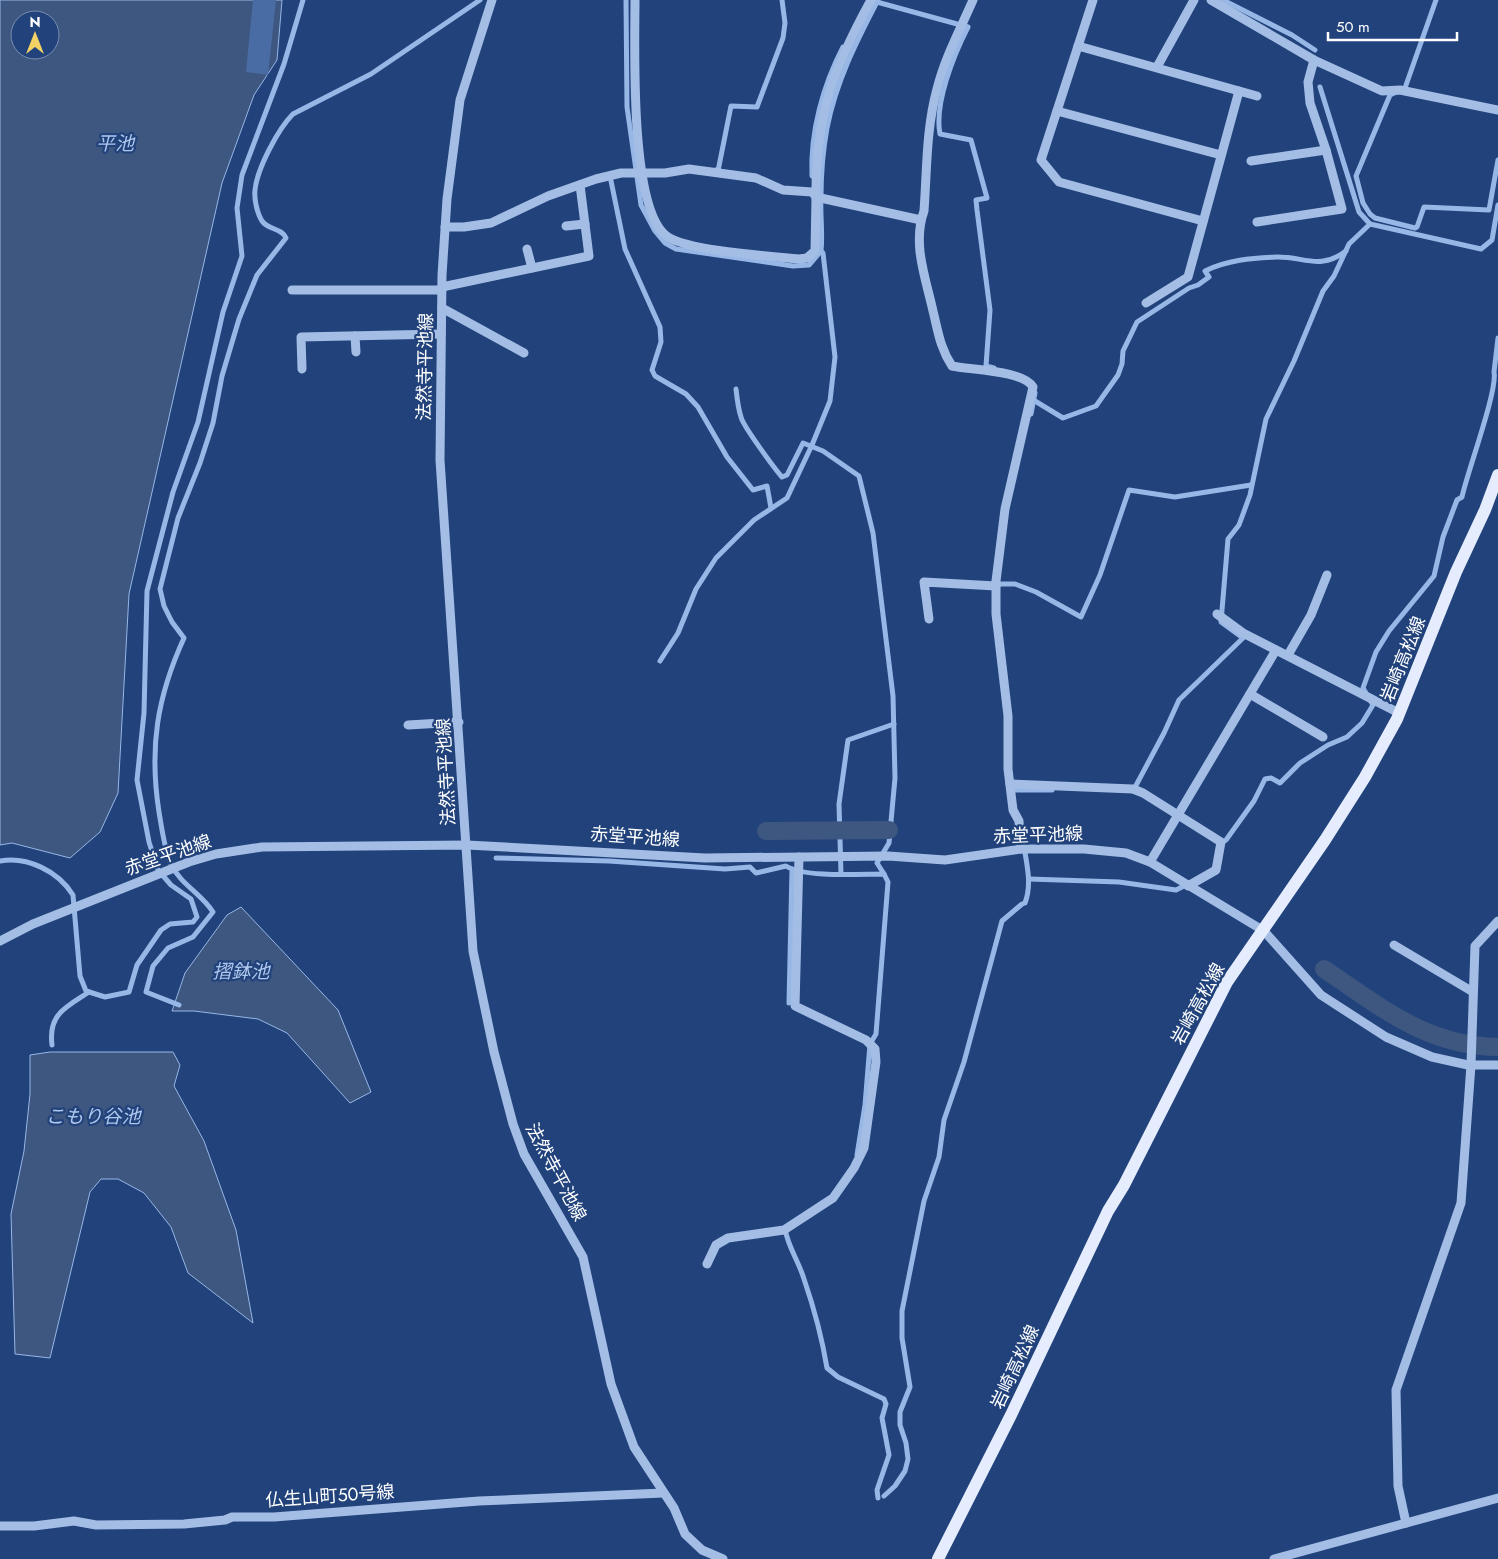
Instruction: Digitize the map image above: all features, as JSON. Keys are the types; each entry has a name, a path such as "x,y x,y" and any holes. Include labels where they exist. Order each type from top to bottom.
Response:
{"main road":[{"name":"岩崎高松線","path":"938,1559 1011,1415 1108,1211 1124,1185 1227,982 1264,931 1365,777 1399,713 1497,480"}],"street":[{"name":"法然寺平池線","path":"492,0 460,100 450,167 445,227 441,334 440,460 460,722 470,917 479,985 513,1124 529,1162 583,1257 611,1384 634,1446 674,1508 685,1534 702,1550 723,1559"},
{"path":"635,0 636,106 642,173 648,202 666,236 676,242 722,250 799,259 807,258 815,250 816,159 820,123 836,70 871,0"},
{"path":"973,0 953,40 936,89 929,129 924,211 921,220 921,267 939,342 952,366 984,368 1027,381 1033,387 1005,509 996,586 996,614 1008,716 1010,784 1013,810 1018,821 1021,849"},
{"path":"1093,0 1041,160 1059,182 1203,221"},
{"path":"1157,67 1194,0"},
{"path":"1210,0 1314,60 1382,91 1400,90 1498,110"},
{"path":"1078,46 1257,96"},
{"path":"1257,222 1342,209 1326,150 1310,103 1308,82 1314,60"},
{"path":"1146,303 1188,277 1239,91"},
{"path":"1057,110 1221,155"},
{"path":"1251,161 1326,150"},
{"path":"445,227 464,227 491,223 548,196 621,173 664,173 688,169 756,178 783,190 812,192 816,197 921,220"},
{"path":"292,290 442,289 589,256 580,185"},
{"path":"566,226 585,224"},
{"path":"527,249 532,268"},
{"path":"442,308 524,353"},
{"path":"302,369 301,337 441,334"},
{"path":"355,336 356,352"},
{"path":"1288,656 1311,615 1327,575"},
{"path":"929,619 924,582 996,586"},
{"path":"1217,614 1243,633 1399,713"},
{"path":"1150,862 1276,650"},
{"path":"1250,694 1323,737"},
{"path":"408,725 460,722"},
{"path":"1010,784 1133,789 1179,815 1220,842 1216,870 1188,886"},
{"name":"赤堂平池線","path":"0,941 33,924 170,869 216,854 262,847 467,845 705,858 888,856 945,860 1021,849 1084,849 1126,853 1150,862 1264,931 1302,975 1329,1000 1386,1037 1432,1057 1471,1065 1498,1065"},
{"path":"707,1264 716,1245 728,1238 784,1230 834,1198 854,1168 864,1148 876,1062 875,1049 866,1040 795,1006 799,857"},
{"path":"1406,1523 1398,1486 1396,1390 1462,1203 1472,1054 1474,946 1498,921"},
{"path":"1394,944 1473,992"},
{"name":"仏生山町50号線","path":"0,1526 34,1526 74,1522 96,1525 184,1524 232,1518 479,1502 663,1493"},
{"path":"1274,1559 1306,1555 1406,1523 1498,1498"}],"water":[{"name":"平池","path":"0,0 282,0 277,60 254,95 222,183 129,594 118,793 100,832 70,858 12,843 0,845"},
{"name":"摺鉢池","path":"241,907 338,1010 371,1092 350,1103 287,1033 258,1019 194,1011 172,1011 185,973 227,915"},
{"name":"こもり谷池","path":"50,1052 173,1052 180,1065 174,1086 204,1141 236,1230 253,1323 188,1273 171,1227 144,1193 118,1179 101,1179 90,1192 50,1358 15,1354 11,1214 24,1151 30,1094 30,1055"}],"building":[{"path":"253,0 276,0 268,75 246,72"}],"waterway":[{"path":"0,861 10,860 31,863 50,872 67,886 73,895 80,976 86,991 105,997 129,992 137,965 161,930 170,924 193,922 197,917 191,899 171,885 158,870 149,842 137,780 144,713 147,591 173,492 198,422 223,312 242,256 237,208 242,175 284,64 303,0"},
{"path":"179,1005 146,992 153,966 168,948 193,937 213,912 180,877 171,864 165,845 159,812 155,766 155,744 158,723 167,681 184,638 172,622 164,606 160,589 178,518 200,463 213,423 222,376 239,319 257,275 286,238 281,232 268,226 260,218 255,198 257,181 269,150 281,129 293,114 371,74 480,0"},
{"path":"626,0 627,107 641,205 655,231 665,243 676,249 793,266 809,265 821,251"},
{"path":"716,170 718,171 731,106 757,107 783,38 785,23 782,0"},
{"path":"660,661 678,633 696,589 716,558 754,520 787,498 830,401 835,357 823,253 821,251 821,189 824,145 831,111 841,78 878,0"},
{"path":"1223,0 1292,35 1315,50"},
{"path":"1436,0 1405,88 1390,95 1356,176 1363,203 1375,218 1415,228 1424,207 1489,210 1498,160"},
{"path":"877,2 968,27 946,79 939,122 940,134 971,140 987,198 976,200 990,310 986,366 994,368"},
{"path":"812,176 813,143 819,110 829,77 843,47"},
{"path":"1320,87 1359,212 1370,224 1481,249 1492,240 1498,205"},
{"path":"613,176 610,176 625,249 660,327 661,342 652,370 655,376 686,394 698,407 727,457 753,490 767,486 771,508"},
{"path":"1133,791 1164,733 1179,700 1243,638 1221,622 1228,539 1239,525 1250,495 1266,419 1294,361 1323,291 1334,276 1349,244 1370,224"},
{"path":"1035,401 1063,418 1096,406 1118,375 1122,364 1123,351 1137,322 1189,288 1198,285 1209,277 1205,271 1213,267 1240,260 1258,258 1286,257 1320,261 1337,257 1346,251"},
{"path":"1220,844 1226,840 1254,801 1265,779 1271,778 1280,783 1300,763 1328,745 1347,737 1362,723 1373,705 1363,688 1376,652 1389,631 1434,576 1443,537 1457,500 1462,497 1491,396 1498,338"},
{"path":"736,389 743,422 782,477 787,475 803,443 823,451 859,476 873,533 893,696 895,778 889,843 877,863 884,874"},
{"path":"1031,414 1035,393"},
{"path":"1000,584 1015,584 1036,592 1081,617 1100,575 1129,490 1175,497 1251,485"},
{"path":"841,874 839,804 848,740 894,724"},
{"path":"1013,790 1052,790"},
{"path":"766,831 889,830"},
{"path":"884,1496 895,1486 905,1471 908,1459 906,1443 900,1425 900,1412 910,1387 902,1338 902,1311 924,1201 939,1157 944,1120 964,1062 1002,921 1025,903 1027,896 1028,875 1024,847"},
{"path":"496,858 609,861 725,869 750,867 756,873 786,866 795,870 819,874 884,874 888,882 876,1034 870,1044 865,1105 857,1155"},
{"path":"789,1003 792,869"},
{"path":"1029,879 1119,882 1176,890 1188,884"},
{"path":"1324,969 1385,1010 1426,1032 1448,1040 1472,1045 1498,1047"},
{"path":"52,1045 51,1034 60,1013 89,992"},
{"path":"785,1229 811,1301 827,1368 838,1377 884,1399 886,1404 882,1418 889,1455 877,1490 878,1498"}]}
